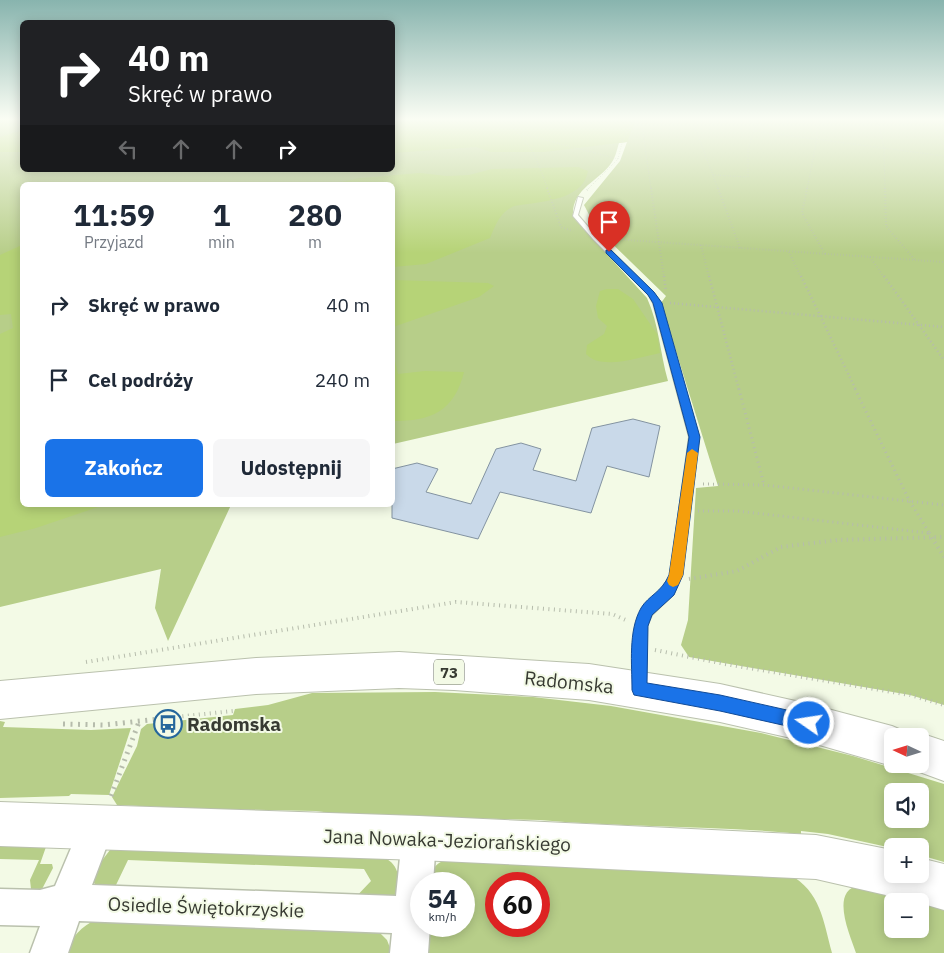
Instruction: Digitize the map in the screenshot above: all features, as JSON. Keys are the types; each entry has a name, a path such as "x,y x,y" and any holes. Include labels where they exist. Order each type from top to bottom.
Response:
{"main road":[{"name":"Radomska","path":"0,700 256,676 399,670 454,672 553,679 720,703 809,723 884,744"},
{"path":"929,757 944,761"},
{"name":"Jana Nowaka-Jeziorańskiego","path":"0,824 103,814 419,838 816,857 884,871"},
{"name":"Jana Nowaka-Jeziorańskiego","path":"929,883 944,887"}],"street":[{"path":"49,953 67,902 103,814"},
{"path":"416,872 419,838"},
{"name":"Osiedle Świętokrzyskie","path":"0,907 40,908 67,902 410,915"},
{"path":"409,953 410,937"}],"lane":[{"path":"580,198 575,215 595,238 651,293 658,303 694,437 676,575 669,590 647,610 641,626 639,690"}],"path":[{"path":"539,163 561,227 595,238 944,262"},
{"path":"580,198 613,163"},
{"path":"647,163 667,294"},
{"path":"709,163 740,248"},
{"path":"713,175 748,177 748,163"},
{"path":"812,163 802,213 825,254"},
{"path":"884,163 886,226 915,260"},
{"path":"701,245 764,486"},
{"path":"789,252 910,502 944,557"},
{"path":"870,257 944,360"},
{"path":"668,303 944,327"},
{"path":"689,483 764,486 944,505"},
{"path":"684,511 737,511 929,533"},
{"path":"676,575 690,580 737,571 781,547 837,540 944,538"},
{"path":"76,663 456,602 612,614 641,626 655,650 725,664 910,695 944,705"},
{"path":"60,724 84,726 139,722 233,711"},
{"path":"103,814 139,722"}],"green space":[{"path":"0,163 20,163 20,172 395,172 395,163 611,163 576,199 573,217 647,298 657,328 668,381 395,444 395,182 20,182 20,507 230,507 168,641 155,608 161,569 0,607"},
{"path":"618,163 944,163 944,705 910,695 689,657 681,645 688,620 696,488 718,486 661,303 666,296 596,228 584,205"},
{"path":"578,167 588,171 580,187 573,192 555,199 512,207 501,216 490,238 426,264 395,267 395,182 340,182 360,178 420,173 447,176 469,175 492,169"},
{"path":"20,246 20,507 98,507 36,528 0,537 0,334 13,328 11,314 0,315 0,255"},
{"path":"395,280 488,283 494,286 479,297 395,326"},
{"path":"618,289 633,299 657,334 660,353 632,360 611,362 601,362 586,354 587,345 604,334 607,326 598,318 596,306 600,291"},
{"path":"395,361 398,374 425,371 464,372 454,397 439,412 407,421 395,421"},
{"path":"435,692 533,697 611,706 761,733 884,766 884,773 908,773 944,784 944,862 929,858 929,838 884,838 884,846 828,834 801,831 801,834 736,829 540,820 347,815 316,811 117,805 112,797 137,746 141,729 147,724 233,715 235,709 268,705 312,693"},
{"path":"0,721 5,722 3,727 91,730 131,728 109,795 71,794 69,796 0,798"},
{"path":"0,842 47,844 40,864 52,864 53,868 41,891 37,892 31,889 30,880 39,860 0,859"},
{"path":"113,846 381,856 390,861 395,867 399,878 398,887 393,899 389,901 352,901 371,881 364,869 128,860 113,888 98,889 93,881 94,871"},
{"path":"451,858 789,874 800,881 814,898 823,918 832,953 423,953 424,937 475,937 475,872 432,872 441,862"},
{"path":"860,885 891,893 884,893 884,938 929,938 929,903 944,907 944,953 856,953 846,925 844,914 845,895 851,889"},
{"path":"97,919 376,929 387,940 392,953 65,953 78,933 86,925"}],"building":[{"path":"633,419 660,426 649,477 607,466 591,513 500,492 478,539 392,518 392,507 395,507 395,468 417,463 438,469 426,492 471,504 496,449 521,443 541,449 533,470 576,481 592,428"}],"slow traffic":[{"path":"673,581 676,575 692,453"}],"place":[{"name":"Radomska","path":"168,724"}],"route":[{"path":"609,252 651,293 658,303 694,437 676,575 669,590 647,610 641,626 639,690 720,703 809,723"}]}
